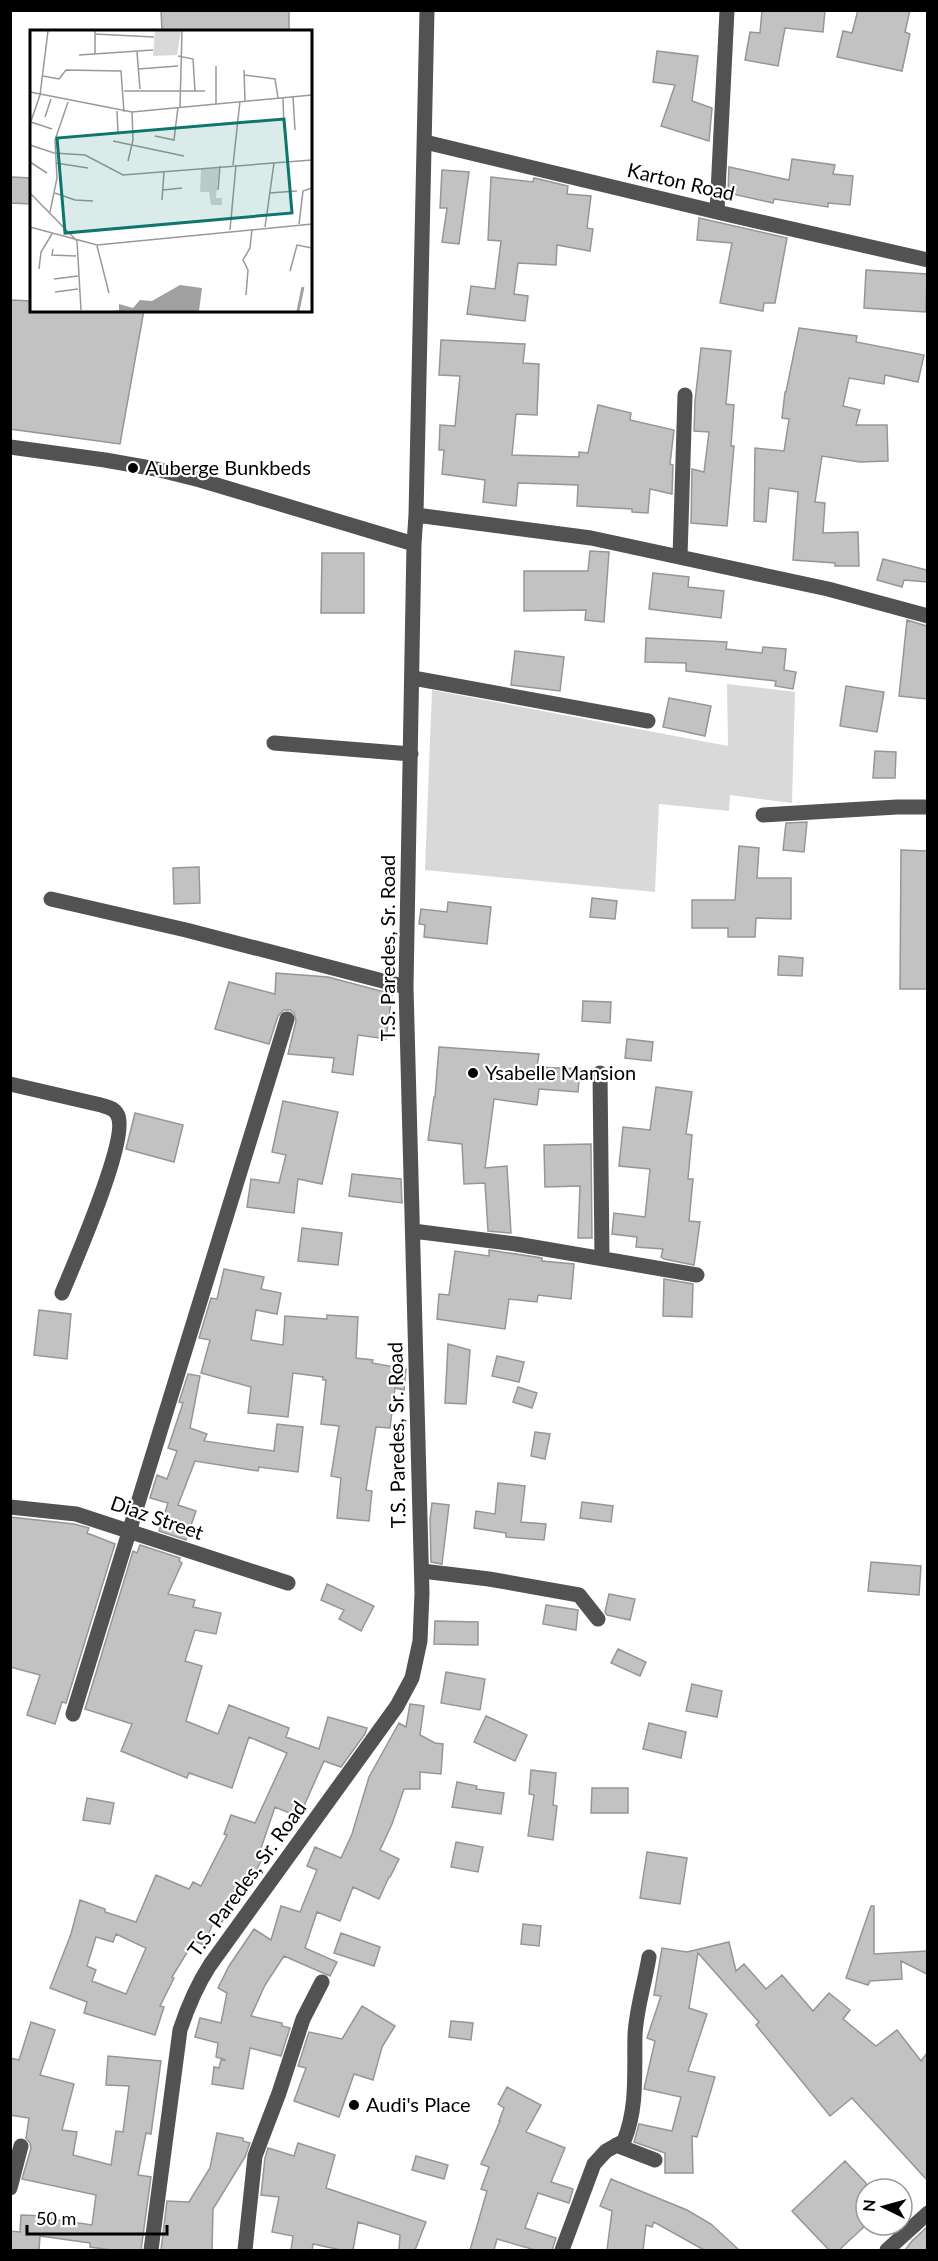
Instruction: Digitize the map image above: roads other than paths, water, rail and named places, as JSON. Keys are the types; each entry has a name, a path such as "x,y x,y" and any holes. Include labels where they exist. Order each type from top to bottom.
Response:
{"street":[{"name":"T.S. Paredes, Sr. Road","path":"151,2250 180,2030 198,1983 397,1706 412,1678 420,1641 422,1571 406,987 427,10"},
{"path":"717,212 727,10"},
{"name":"Karton Road","path":"425,142 927,260"},
{"path":"680,557 685,395"},
{"path":"10,447 156,469 414,544"},
{"path":"416,515 583,536 828,589 927,616"},
{"path":"413,678 648,721"},
{"path":"274,743 411,754"},
{"path":"763,815 927,807"},
{"path":"51,899 186,930 406,987"},
{"path":"73,1714 287,1019"},
{"path":"600,1073 602,1259"},
{"path":"10,1084 111,1108 117,1114 120,1122 107,1178 62,1293"},
{"path":"413,1232 516,1244 697,1275"},
{"name":"Diaz Street","path":"10,1507 76,1514 288,1583"},
{"path":"422,1571 579,1595 598,1618"},
{"path":"561,2250 594,2164 600,2156 624,2141 636,2094 635,2033 649,1957"},
{"path":"245,2250 255,2156 279,2093 303,2019 322,1982"},
{"path":"616,2145 655,2160"},
{"path":"10,2188 21,2146"},
{"path":"887,2250 927,2213"}],"place":[{"name":"Auberge Bunkbeds","path":"133,468"},
{"name":"Ysabelle Mansion","path":"473,1073"},
{"name":"Audi's Place","path":"354,2105"}]}
